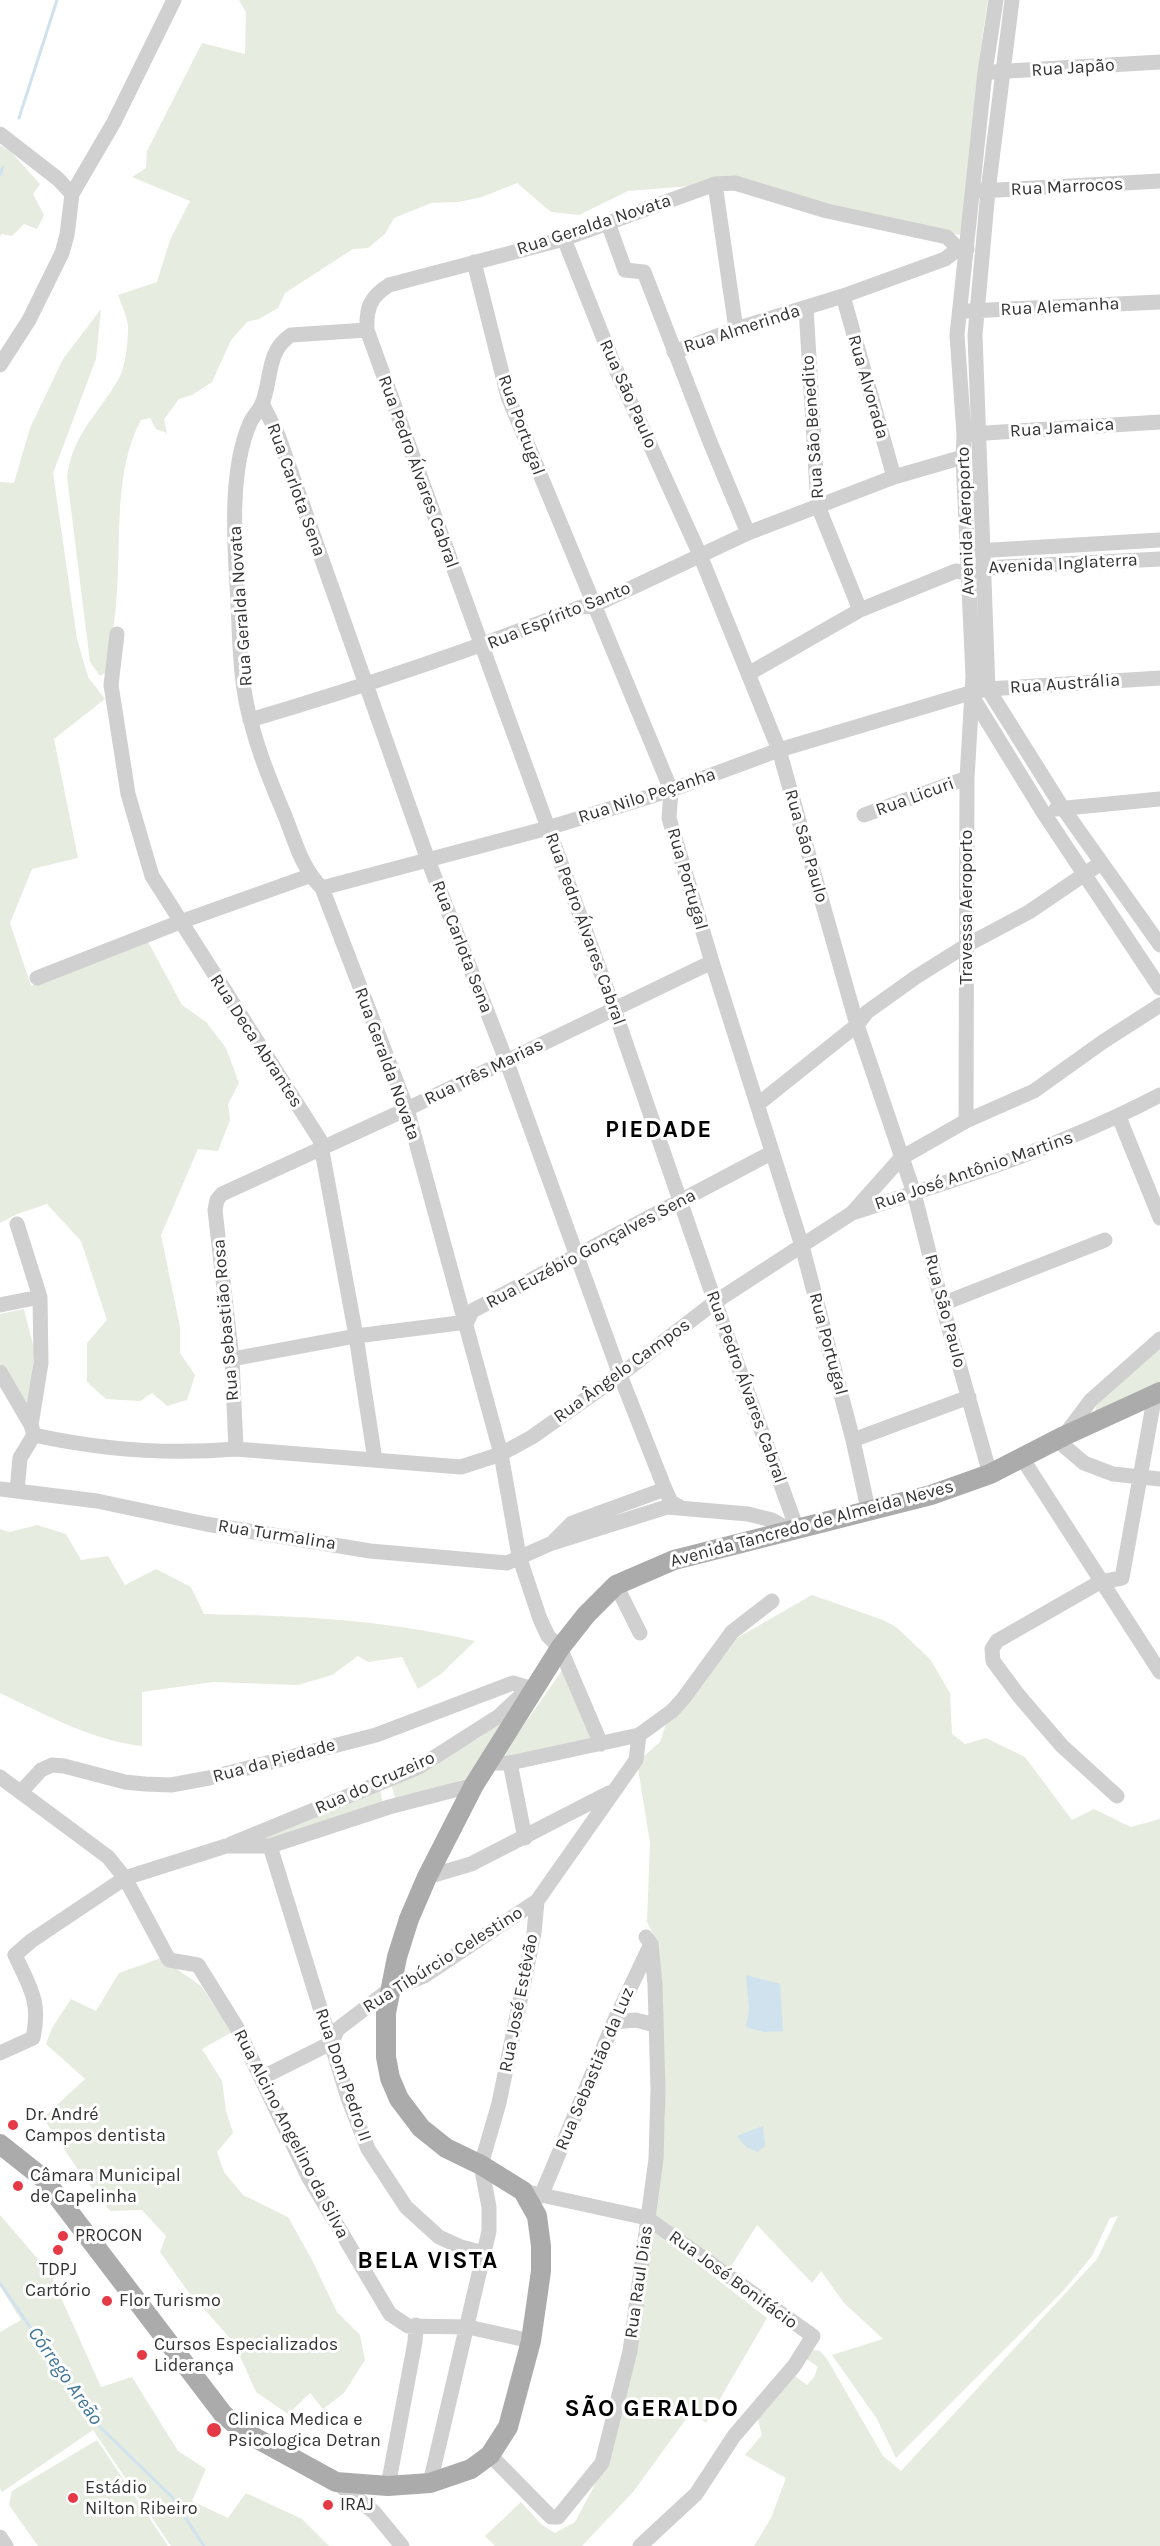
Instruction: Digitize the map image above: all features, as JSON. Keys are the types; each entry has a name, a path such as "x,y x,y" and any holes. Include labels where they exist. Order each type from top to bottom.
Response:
{"main road":[{"name":"Avenida Tancredo de Almeida Neves","path":"336,2482 388,2486 430,2482 471,2469 490,2455 508,2427 531,2341 541,2271 541,2246 532,2193 446,2148 421,2128 399,2099 390,2078 386,2058 386,2013 389,1990 406,1929 427,1877 474,1785 535,1683 560,1648 586,1615 616,1585 674,1560 868,1509 931,1495 990,1474 1158,1393"},
{"path":"1,2147 44,2180 222,2414 243,2431 336,2482"}],"street":[{"path":"0,365 29,320 62,253 67,235 72,194 114,123 174,0"},
{"name":"Avenida Aeroporto","path":"967,552 963,457 972,434 985,72 996,0"},
{"name":"Avenida Aeroporto","path":"988,689 984,550 972,434 957,335 963,249 981,191 1012,0"},
{"name":"Rua Japão","path":"985,72 1160,62"},
{"path":"0,134 58,179 72,194"},
{"name":"Rua Marrocos","path":"981,191 1160,182"},
{"name":"Rua Geralda Novata","path":"601,1744 560,1648 548,1636 540,1619 519,1556 501,1454 467,1322 407,1110 322,888 309,876 250,720 240,653 235,493 246,438 250,423 262,403 270,362 284,339 297,333 367,330 367,315 371,300 389,285 564,239 715,184 735,183 827,211 947,237 963,249"},
{"path":"715,184 736,329"},
{"path":"608,223 625,270 644,272 674,352"},
{"name":"Rua São Paulo","path":"564,239 617,372 700,555 779,750 857,1025 914,1193 942,1304 990,1474"},
{"name":"Rua Almerinda","path":"748,532 674,352 736,329 843,297 945,259 963,249"},
{"name":"Rua Portugal","path":"474,262 508,397 671,790 669,818 771,1153 802,1246 854,1440 868,1509"},
{"name":"Rua Alvorada","path":"843,297 894,477"},
{"name":"Rua Alemanha","path":"960,311 1160,302"},
{"name":"Rua São Benedito","path":"806,308 818,506 860,610"},
{"name":"Rua Pedro Álvares Cabral","path":"367,330 614,1009 794,1530"},
{"name":"Rua Carlota Sena","path":"262,403 282,446 428,860 507,1060 620,1375 665,1489"},
{"name":"Rua Jamaica","path":"972,434 1160,422"},
{"name":"Rua Espírito Santo","path":"250,720 368,686 481,647 581,607 593,606 748,532 894,477 963,457"},
{"name":"Avenida Inglaterra","path":"967,552 1160,540"},
{"path":"961,572 967,552"},
{"name":"Avenida Inglaterra","path":"748,674 860,610 961,572 984,568 1160,559"},
{"name":"Avenida Aeroporto","path":"961,572 973,676 970,693"},
{"name":"Rua Deca Abrantes","path":"117,634 111,686 128,794 152,876 320,1140 356,1336 375,1460"},
{"name":"Rua Austrália","path":"970,693 988,689 1160,678"},
{"path":"988,689 1062,807 1160,945"},
{"path":"970,693 1043,812 1160,988"},
{"name":"Rua Nilo Peçanha","path":"322,888 548,828 671,790 779,750 970,693"},
{"name":"Travessa Aeroporto","path":"966,1121 967,778 970,693"},
{"name":"Rua Licuri","path":"864,815 967,778"},
{"path":"1043,812 1062,807 1160,799"},
{"path":"757,1105 857,1025 867,1012 916,977 967,945 1029,912 1101,863"},
{"path":"37,978 180,922 309,876"},
{"path":"1143,919 1160,918"},
{"name":"Rua Três Marias","path":"222,1194 407,1110 712,962"},
{"name":"Rua Ângelo Campos","path":"32,1430 83,1446 126,1450 181,1452 236,1449 461,1467 501,1454 532,1437 620,1375 715,1302 852,1213 901,1158 966,1121 1034,1091 1104,1041 1160,1005"},
{"name":"Rua José Antônio Martins","path":"852,1213 1024,1157 1119,1116 1160,1095"},
{"path":"1119,1116 1160,1218"},
{"name":"Rua Euzébio Gonçalves Sena","path":"232,1359 356,1336 467,1322 472,1311 681,1203 771,1153"},
{"name":"Rua Sebastião Rosa","path":"222,1194 217,1200 215,1209 232,1359 236,1449"},
{"path":"17,1224 40,1297 41,1363 32,1430 20,1458 17,1491"},
{"path":"942,1304 1106,1240"},
{"path":"0,1305 40,1297"},
{"path":"1160,1339 1091,1400 1061,1438 1084,1462 1113,1474 1142,1475 1160,1479"},
{"path":"0,1372 32,1430"},
{"path":"1117,1796 1062,1746 1019,1696 992,1656 992,1649 997,1641 1100,1582 1122,1578 1158,1393"},
{"path":"854,1440 969,1397"},
{"path":"1022,1458 1100,1582 1160,1671"},
{"name":"Rua Turmalina","path":"0,1489 96,1501 206,1524 370,1551 507,1563 552,1543 674,1507 748,1514 772,1520 794,1530"},
{"path":"665,1489 674,1507"},
{"name":"Rua Turmalina","path":"552,1543 572,1523 665,1489"},
{"path":"616,1585 640,1633"},
{"path":"489,1763 510,1763 639,1735 672,1711 683,1699 732,1632 772,1601"},
{"name":"Rua da Piedade","path":"21,1792 41,1770 52,1766 64,1766 125,1782 145,1784 171,1785 209,1778 376,1735 513,1683 535,1683"},
{"name":"Rua do Cruzeiro","path":"0,2053 33,2038 37,2018 35,1999 15,1955 31,1941 125,1878 226,1846 383,1783 444,1752 499,1716 535,1683"},
{"name":"Rua José Estêvão","path":"430,2482 489,2231 489,2206 482,2165 504,2080 534,1933 537,1901 611,1792 636,1760 639,1735"},
{"path":"510,1763 525,1838"},
{"path":"0,1777 108,1857 125,1878"},
{"path":"383,1783 389,1807"},
{"name":"Rua do Cruzeiro","path":"226,1846 270,1846 389,1807 474,1785"},
{"path":"427,1877 471,1864 611,1792"},
{"name":"Rua Dom Pedro II","path":"270,1846 331,2043 368,2149 406,2206 439,2237 461,2247 484,2253"},
{"name":"Rua Alcino Angelino da Silva","path":"125,1878 169,1960 198,1965 236,2026 315,2188 390,2314 408,2326 468,2327 531,2341"},
{"name":"Rua Tibúrcio Celestino","path":"261,2078 331,2043 338,2029 389,1990 424,1976 537,1901"},
{"name":"Rua Sebastião da Luz","path":"532,2193 634,1979 649,1940"},
{"name":"Rua Raul Dias","path":"490,2455 551,2517 558,2517 602,2463 630,2351 656,2159 658,2090 656,2025 649,1940"},
{"path":"634,1979 646,1978 654,1984"},
{"path":"614,2022 636,2020 656,2025"},
{"name":"Rua José Bonifácio","path":"532,2193 647,2218 813,2336 794,2366 734,2436 696,2494 640,2546"},
{"path":"388,2486 415,2342 416,2325"},
{"path":"336,2482 374,2512 402,2546"},
{"path":"0,2537 6,2546"}],"shaded area":[{"path":"239,0 988,0 980,57 963,231 959,235 842,209 737,176 691,186 628,191 579,215 551,212 517,183 482,197 459,202 431,203 394,218 385,234 368,248 353,249 285,293 278,308 259,319 247,322 231,340 212,382 192,395 179,399 164,419 167,433 156,429 150,418 141,420 126,460 120,504 117,592 109,670 100,676 90,662 67,477 70,462 80,436 110,393 123,368 128,326 118,295 157,282 170,240 190,201 132,177 146,168 147,151 202,43 245,54 246,12"},
{"path":"0,145 11,152 40,184 33,194 44,215 37,229 24,224 12,236 2,234 0,236"},
{"path":"101,309 96,359 53,473 77,639 88,677 105,699 54,739 78,858 32,869 10,923 31,986 146,938 182,1005 206,1022 226,1048 239,1083 228,1104 230,1120 218,1151 198,1149 161,1235 180,1327 180,1353 195,1375 187,1400 167,1406 152,1393 140,1401 106,1399 87,1382 87,1343 107,1320 81,1241 47,1204 17,1214 0,1223 0,482 14,483 30,428 63,359"},
{"path":"24,1309 34,1349 29,1413 0,1363 0,1314"},
{"path":"1160,1348 1160,1385 1094,1418 1097,1402"},
{"path":"37,1525 66,1534 81,1560 108,1556 125,1585 156,1569 191,1587 204,1614 373,1623 475,1641 441,1674 418,1689 402,1657 368,1662 358,1656 332,1675 298,1685 213,1682 142,1692 142,1746 123,1743 69,1726 0,1693 0,1529 10,1532"},
{"path":"812,1595 883,1620 896,1627 930,1659 950,1693 952,1734 965,1744 986,1738 1025,1757 1072,1820 1094,1809 1131,1827 1160,1819 1160,2546 754,2546 771,2518 786,2478 745,2455 762,2435 757,2416 795,2376 807,2385 814,2377 818,2367 805,2358 813,2350 820,2351 827,2359 883,2456 901,2471 1097,2259 1118,2216 1110,2218 1092,2256 1064,2290 896,2458 877,2419 832,2355 883,2339 844,2303 821,2271 812,2283 757,2225 730,2268 652,2217 665,2120 658,1943 647,1922 650,1843 638,1768 643,1757 660,1742 666,1724 689,1702 737,1638"},
{"path":"563,1669 591,1739 508,1759 505,1752"},
{"path":"514,1707 468,1778 396,1801 391,1784 428,1767 481,1737"},
{"path":"380,1789 383,1805 268,1840 243,1842"},
{"path":"161,1958 201,1986 232,2032 202,2049 222,2081 226,2111 233,2133 217,2152 224,2172 243,2195 288,2217 337,2312 360,2335 365,2360 344,2393 323,2409 310,2393 288,2414 256,2392 234,2343 197,2304 160,2252 166,2236 142,2210 110,2211 43,2118 85,2079 46,2044 52,2028 71,1999 96,2011 119,1973"},
{"path":"0,2215 50,2273 101,2387 132,2377 178,2451 206,2469 192,2501 228,2518 246,2493 302,2519 329,2546 171,2546 93,2430 2,2492 0,2488 0,2332 21,2320 0,2286"},
{"path":"652,2229 767,2318 706,2423 692,2411 633,2492 582,2546 495,2546 485,2536 521,2502 542,2525 555,2533 575,2522 610,2456"},
{"name":"Estádio Nilton Ribeiro","path":"97,2440 168,2546 38,2546 9,2505 12,2491"}],"water":[{"path":"746,1975 780,1984 783,2031 764,2032 746,2027 749,2009"},
{"path":"763,2126 765,2146 757,2152 746,2147 737,2136"}],"waterway":[{"name":"Córrego Areão","path":"19,118 57,0"},
{"name":"Córrego Areão","path":"0,175 3,167"},
{"name":"Córrego Areão","path":"0,2283 96,2423 172,2497 204,2546"}],"place":[{"name":"Dr. André Campos dentista","path":"13,2125"},
{"name":"Câmara Municipal de Capelinha","path":"18,2186"},
{"name":"PROCON","path":"63,2236"},
{"name":"TDPJ Cartório","path":"58,2250"},
{"name":"Flor Turismo","path":"107,2301"},
{"name":"Cursos Especializados Liderança","path":"142,2355"},
{"name":"Clinica Medica e Psicologica Detran","path":"214,2430"},
{"name":"Estádio Nilton Ribeiro","path":"73,2498"},
{"name":"IRAJ","path":"328,2505"}],"district":[{"name":"PIEDADE","path":"659,1130"},
{"name":"BELA VISTA","path":"428,2261"},
{"name":"SÃO GERALDO","path":"652,2409"}]}
